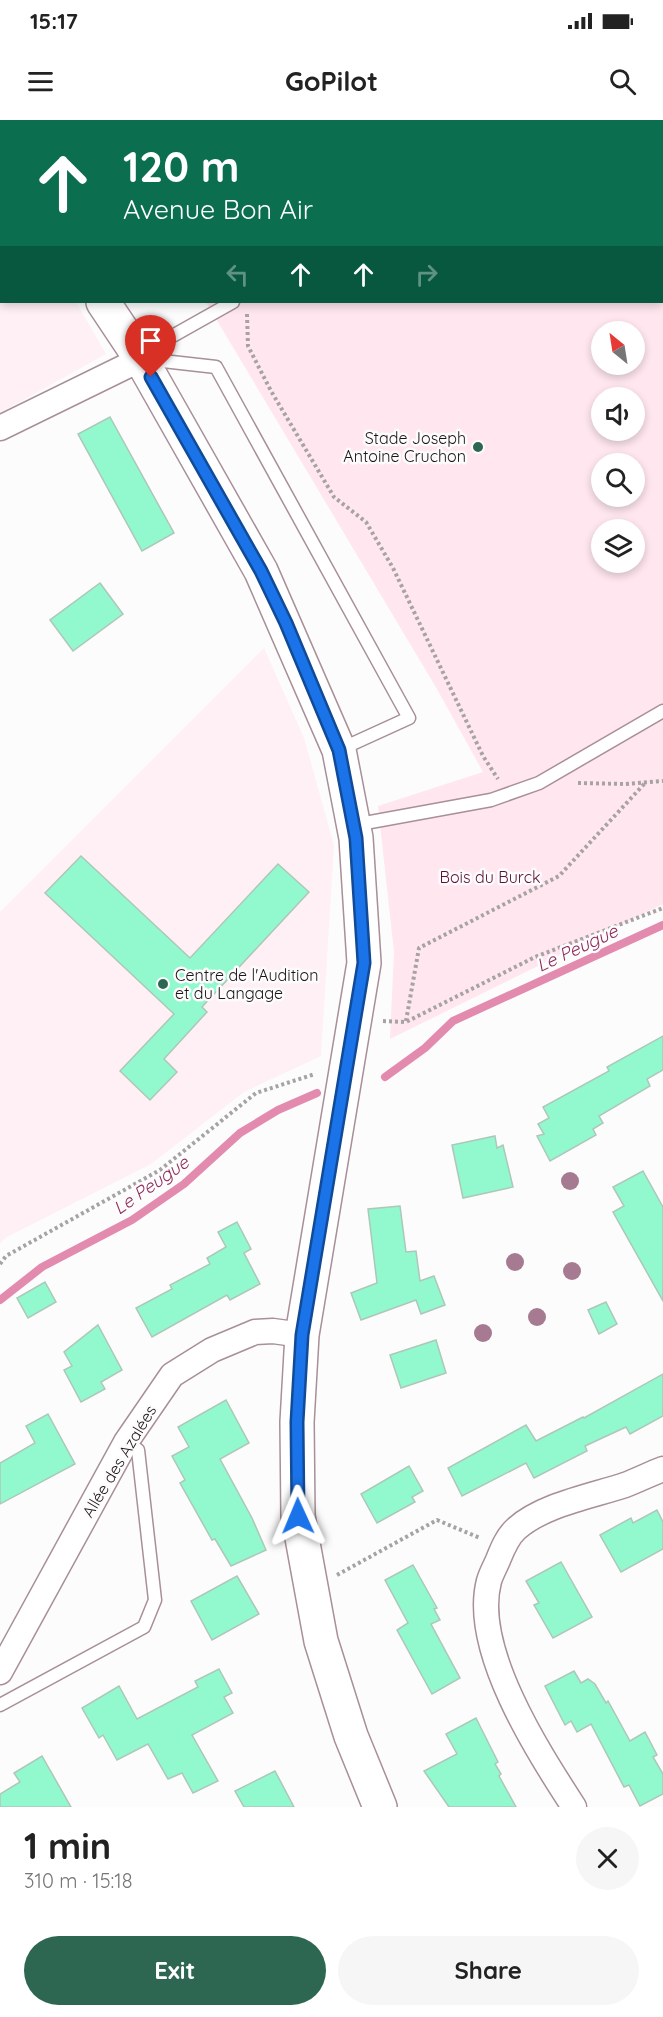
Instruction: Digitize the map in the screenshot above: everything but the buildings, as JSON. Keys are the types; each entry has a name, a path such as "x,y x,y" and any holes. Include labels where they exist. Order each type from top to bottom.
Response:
{"main road":[{"path":"104,303 141,359 261,571 339,750 353,825 364,963 333,1069 302,1335 297,1422 298,1516 321,1641 347,1726 380,1807"}],"street":[{"path":"0,428 141,359"},
{"name":"Allée des Azalées","path":"0,1672 126,1442 172,1374 212,1350 255,1332 273,1331 302,1335"},
{"path":"574,1807 535,1745 507,1690 492,1646 487,1610 488,1582 503,1547 515,1529 543,1512 628,1484 663,1469"}],"lane":[{"path":"141,359 153,347 231,303"},
{"path":"141,359 216,367 409,718 339,750"},
{"path":"353,825 491,800 539,783 663,711"},
{"path":"0,1705 144,1627 155,1600 138,1450 126,1442"}],"path":[{"path":"248,311 248,346 271,391 334,497 366,522 382,549 483,756 502,785 663,781"},
{"path":"406,1022 419,948 559,876 646,782"},
{"path":"384,1021 406,1022 535,957 663,908"},
{"path":"0,1264 6,1256 160,1170 256,1094 333,1069"},
{"path":"310,1589 436,1520 503,1547"}],"shaded area":[{"path":"0,303 77,303 106,354 0,413"},
{"name":"Centre de l'Audition et du Langage","path":"264,648 304,738 334,845 321,1056 244,1092 151,1164 5,1238 0,1244 0,912"}],"green space":[{"name":"Stade Joseph Antoine Cruchon","path":"207,303 663,303 663,904 390,1039 394,952 378,806 483,772 437,689"}],"waterway":[{"name":"Le Peugue","path":"385,1077 425,1048 453,1021 663,925"},
{"name":"Le Peugue","path":"0,1300 42,1267 132,1220 184,1184 240,1133 278,1110 317,1093"}],"place":[{"name":"Stade Joseph Antoine Cruchon","path":"478,447"},
{"name":"Centre de l'Audition et du Langage","path":"163,984"}],"route":[{"path":"151,377 261,571 286,623 339,750 356,838 364,963 302,1335 297,1422 298,1516"}],"park label":[{"name":"Bois du Burck","path":"490,877"}]}
